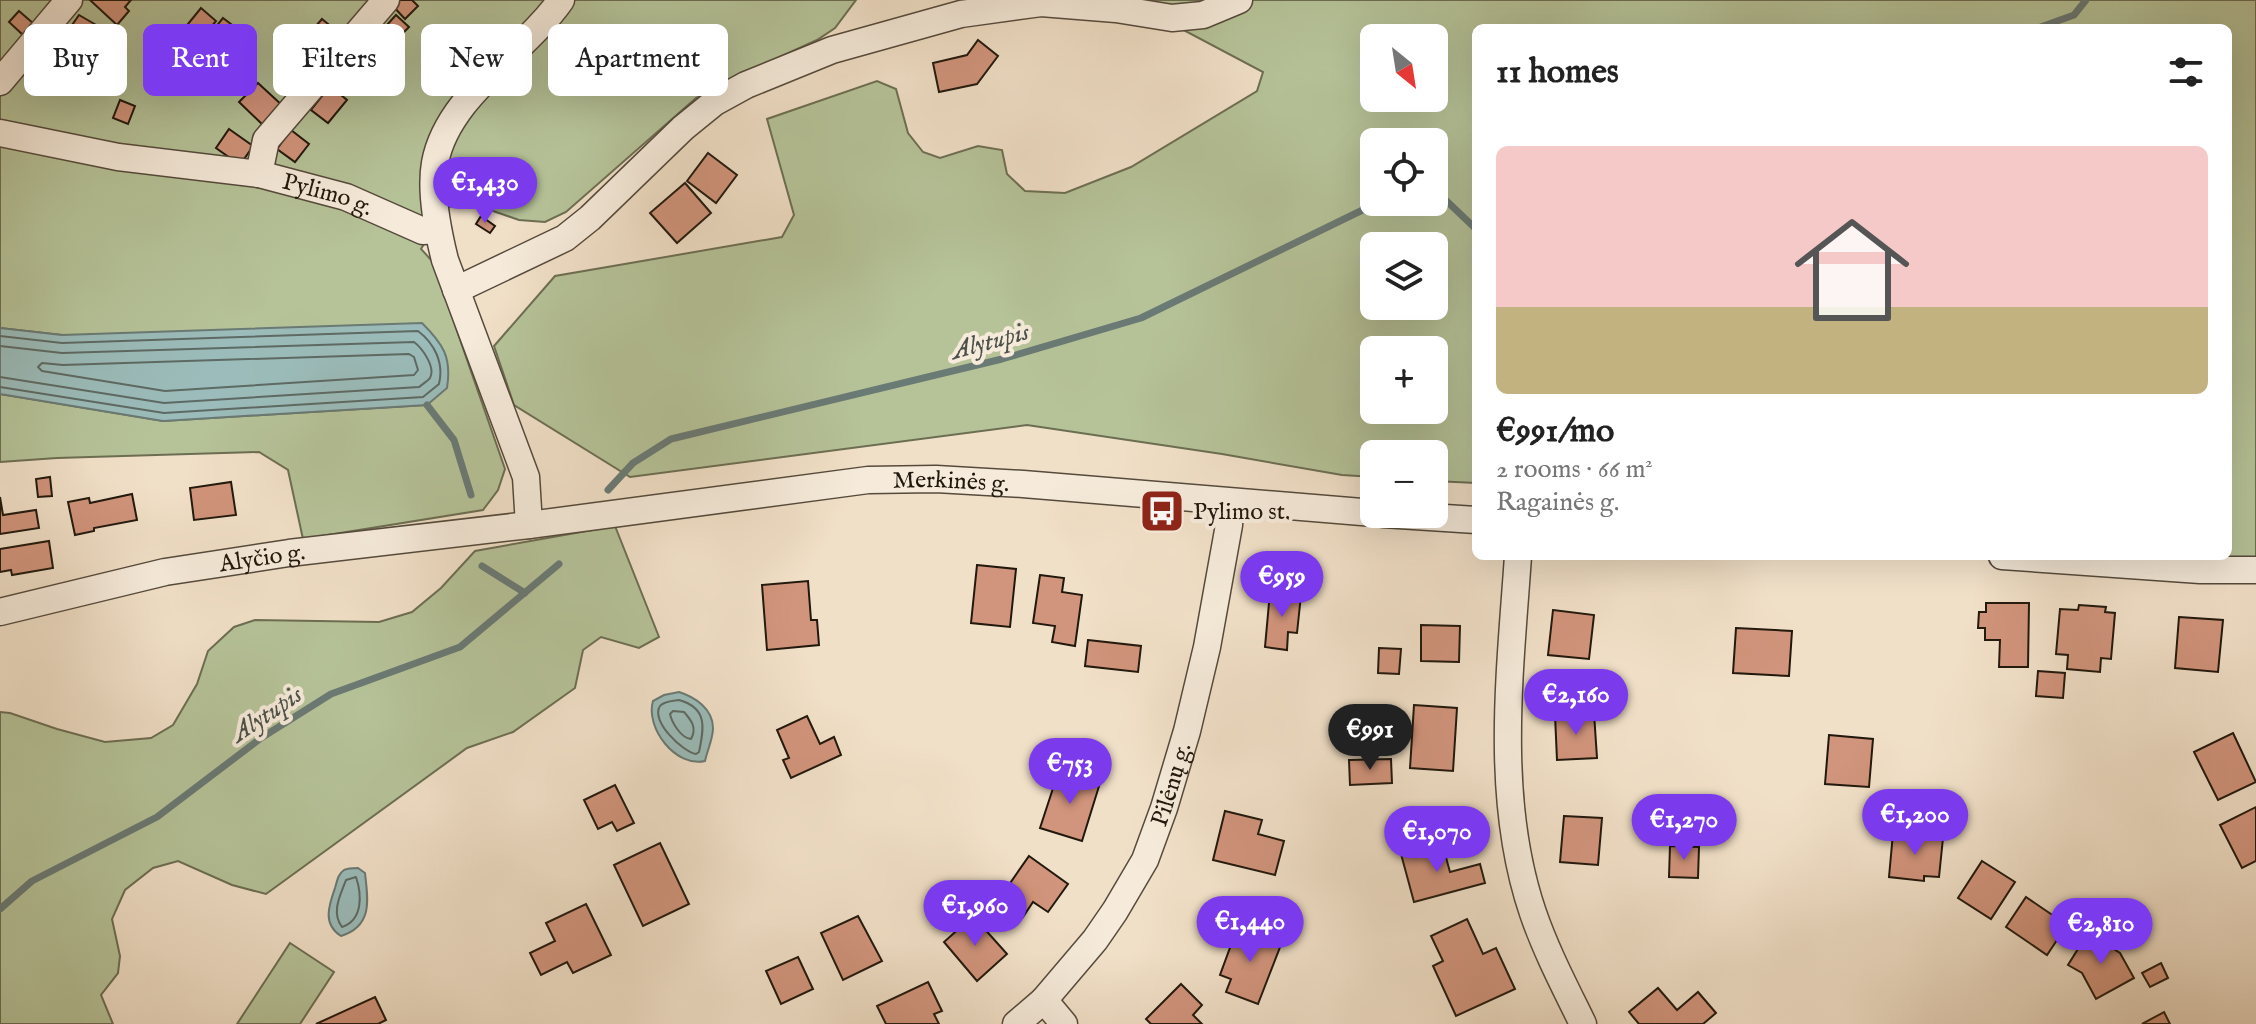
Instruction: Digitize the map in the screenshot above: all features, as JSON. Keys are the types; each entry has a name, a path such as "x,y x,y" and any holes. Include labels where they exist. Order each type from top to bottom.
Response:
{"street":[{"path":"0,82 69,0"},
{"path":"259,174 266,140 386,0"},
{"path":"529,525 526,477 456,290 438,230 435,164 444,136 460,109 528,40 561,0"},
{"path":"456,290 565,238 715,102 746,85 832,50 961,14 1041,3 1116,9 1172,18 1203,15 1239,0"},
{"name":"Pylimo g.","path":"0,133 118,157 259,174 346,197 423,231 438,230"},
{"name":"Merkinės g.","path":"529,525 868,480 936,479 1023,484 1360,512"},
{"name":"Pilėnų g.","path":"1016,1024 1044,1000 1095,940 1145,860 1183,744 1207,647 1229,525 1230,502"},
{"path":"1448,518 1472,520"},
{"name":"Alyčio g.","path":"0,612 165,572 289,553 529,525"},
{"path":"1518,560 1510,687 1512,816 1518,857 1533,911 1549,954 1583,1024"},
{"path":"2059,560 2200,570 2256,570"},
{"path":"1044,1000 1064,1024"}],"green space":[{"path":"0,0 856,0 835,28 817,40 728,81 728,24 548,24 548,96 700,96 566,212 545,222 519,220 473,204 447,207 421,249 433,262 505,469 498,490 483,510 303,539 288,470 259,452 0,462 0,394 163,421 426,405 62,335 0,328"},
{"path":"1127,0 2256,0 2256,561 2232,560 2232,24 1472,24 1472,483 1448,482 1448,440 1360,440 1360,476 1027,425 630,477 514,405 494,346 555,276 782,237 794,215 767,119 877,81 896,89 908,133 923,152 940,158 978,146 1002,150 1007,174 1025,191 1065,193 1131,167 1257,91 1263,72"},
{"path":"615,526 659,637 639,648 601,637 583,650 575,688 513,732 467,748 266,894 232,885 178,861 153,868 125,890 112,919 120,956 118,973 101,995 113,1024 0,1024 0,712 105,742 151,738 173,725 197,684 208,651 234,627 255,620 379,622 412,612 441,588 475,551"},
{"path":"290,943 334,972 300,1024 237,1024"}],"water":[{"path":"422,323 440,345 448,368 447,388 427,405 163,421 0,394 0,328 62,335"},
{"path":"679,692 697,701 710,715 713,732 705,761 694,762 684,758 665,744 658,734 652,712 653,701"},
{"path":"358,868 365,873 366,911 359,926 341,936 329,920 331,901 340,874 346,869"}],"building":[{"path":"90,0 131,0 125,7 129,11 116,24"},
{"path":"393,0 412,0 418,6 405,19 390,3"},
{"path":"201,8 216,21 214,24 188,24"},
{"path":"19,11 34,24 24,24 23,35 9,22"},
{"path":"79,15 95,24 73,24"},
{"path":"396,15 409,27 405,31 405,24 388,24"},
{"path":"978,40 998,56 977,84 939,92 933,63 967,55"},
{"path":"257,84 284,107 265,127 239,102 245,96 257,96"},
{"path":"322,96 342,96 347,100 328,123 311,110"},
{"path":"120,100 135,106 128,124 113,118"},
{"path":"229,129 253,146 240,165 216,148"},
{"path":"291,130 309,144 295,162 277,149"},
{"path":"708,153 737,175 716,203 687,181"},
{"path":"685,183 711,213 677,243 650,213"},
{"path":"481,216 495,226 490,233 476,224"},
{"path":"50,477 52,496 38,497 36,479"},
{"path":"231,482 236,515 194,520 190,488"},
{"path":"132,494 137,520 75,535 68,502 89,498 90,503"},
{"path":"0,497 3,515 36,510 39,528 0,534"},
{"path":"49,541 53,568 12,575 11,570 0,572 0,549"},
{"path":"977,565 1016,569 1010,627 971,623"},
{"path":"1040,575 1064,578 1062,592 1082,595 1075,646 1052,642 1055,626 1033,623"},
{"path":"808,581 811,620 817,620 819,645 767,650 762,585"},
{"path":"1270,592 1301,595 1297,633 1288,632 1287,650 1265,647"},
{"path":"1986,603 2029,603 2028,667 1999,667 2000,640 1985,640 1985,628 1978,628 1979,612 1986,612"},
{"path":"2079,605 2106,607 2105,612 2115,613 2111,659 2101,658 2100,672 2067,669 2068,655 2056,654 2060,609 2078,610"},
{"path":"1553,610 1594,615 1589,659 1548,655"},
{"path":"2179,617 2223,620 2218,672 2175,668"},
{"path":"1421,625 1460,626 1459,662 1421,661"},
{"path":"1736,628 1792,631 1789,676 1733,673"},
{"path":"1088,640 1141,646 1138,672 1085,666"},
{"path":"1379,648 1401,649 1399,674 1378,673"},
{"path":"2038,671 2065,673 2063,698 2036,696"},
{"path":"1414,705 1457,708 1453,771 1410,768"},
{"path":"1594,713 1597,758 1557,760 1555,715"},
{"path":"807,716 820,744 834,737 841,755 791,778 783,760 789,758 777,730"},
{"path":"2233,733 2256,782 2218,800 2194,752"},
{"path":"1829,735 1873,739 1869,787 1825,784"},
{"path":"1391,759 1392,783 1350,785 1349,760"},
{"path":"1059,770 1100,783 1082,841 1040,828"},
{"path":"615,785 634,823 617,831 612,822 598,829 584,800"},
{"path":"2256,807 2256,861 2242,868 2220,825"},
{"path":"1225,811 1262,820 1258,834 1284,841 1275,875 1213,860"},
{"path":"1564,816 1602,818 1598,865 1560,862"},
{"path":"1893,833 1943,838 1939,877 1924,876 1924,881 1889,877"},
{"path":"660,843 689,904 643,926 614,865"},
{"path":"1442,843 1450,872 1480,864 1485,883 1414,902 1401,854"},
{"path":"1670,846 1699,847 1698,878 1669,877"},
{"path":"1029,856 1068,884 1048,912 1033,902 1023,917 993,895 1003,882 1008,886"},
{"path":"1982,861 2015,882 1991,919 1958,898"},
{"path":"2026,897 2067,925 2047,955 2006,927"},
{"path":"586,904 611,955 573,973 567,962 541,975 530,953 555,941 546,923"},
{"path":"858,916 882,961 843,980 821,933"},
{"path":"973,916 1007,954 977,981 944,942"},
{"path":"1467,919 1483,954 1496,948 1515,989 1456,1016 1433,966 1443,961 1431,936"},
{"path":"1238,926 1282,942 1258,1004 1226,992 1231,979 1220,975"},
{"path":"2088,933 2120,953 2134,978 2096,999 2082,973 2068,965"},
{"path":"798,957 813,989 781,1004 766,971"},
{"path":"2161,963 2168,978 2150,987 2142,973"},
{"path":"928,982 942,1011 934,1014 939,1024 886,1024 877,1006"},
{"path":"1181,984 1202,1005 1193,1015 1202,1024 1151,1024 1146,1019"},
{"path":"1658,988 1677,1010 1698,992 1716,1013 1703,1024 1639,1024 1629,1012"},
{"path":"375,997 386,1020 378,1024 316,1024"},
{"path":"2164,1012 2170,1024 2142,1024"}],"waterway":[{"name":"Alytupis","path":"2049,24 2074,15 2086,0"},
{"name":"Alytupis","path":"1448,202 1472,225"},
{"name":"Alytupis","path":"608,490 633,463 671,439 1002,359 1141,318 1360,211"},
{"path":"427,405 454,440 471,495"},
{"name":"Alytupis","path":"0,909 32,881 157,817 261,738 331,694 460,647 559,564"},
{"path":"482,566 525,593"}],"place":[{"name":"Pylimo st.","path":"1162,511"}]}
